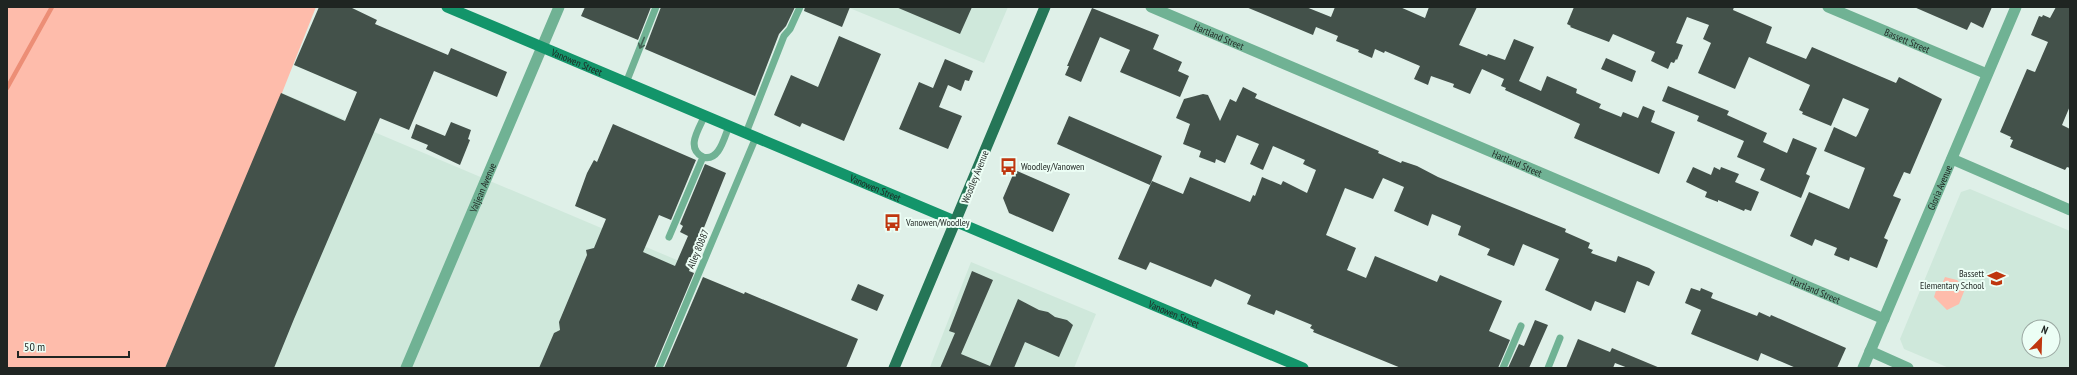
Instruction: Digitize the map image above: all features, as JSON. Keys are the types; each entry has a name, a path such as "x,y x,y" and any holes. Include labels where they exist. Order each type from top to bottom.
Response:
{"main road":[{"name":"Vanowen Street","path":"447,7 1303,368"},
{"name":"Woodley Avenue","path":"894,368 957,221 1045,7"}],"street":[{"name":"Valjean Avenue","path":"406,368 559,7"},
{"name":"Hartland Street","path":"1151,7 1884,320"},
{"name":"Bassett Street","path":"1828,7 1987,74"},
{"name":"Gloria Avenue","path":"1864,368 2016,7"},
{"path":"1952,159 2070,210"},
{"path":"1870,351 1908,368"}],"lane":[{"path":"626,82 656,7"},
{"name":"Alley 80887","path":"659,368 751,135 784,36 790,30 800,7"},
{"path":"705,116 694,142 693,149 697,155 703,158 708,159 714,157 718,152 729,126"},
{"path":"669,237 703,158"},
{"path":"1503,368 1521,326"},
{"path":"1548,368 1560,338"}],"shaded area":[{"path":"7,7 316,7 282,93 165,368 7,368"},
{"path":"847,7 1008,7 984,63"},
{"path":"282,93 691,266 648,368 165,368"},
{"name":"Bassett Elementary School","path":"1970,189 2070,231 2070,368 1949,368 1904,349 1900,339 1961,192"},
{"path":"971,262 1096,314 1074,368 930,367"},
{"path":"1945,277 1957,280 1965,289 1959,304 1947,310 1934,297 1938,284 1942,284"}],"building":[{"path":"319,7 350,7 377,20 375,24 448,55 451,48 507,72 497,97 434,71 409,130 380,118 274,368 165,368 281,93 345,121 357,92 294,65"},
{"path":"585,7 651,7 638,40 581,16"},
{"path":"661,7 795,7 786,26 779,34 755,96 645,49"},
{"path":"805,7 850,7 842,27 804,11"},
{"path":"896,7 972,7 960,34"},
{"path":"1246,7 1306,7 1331,17 1335,7 1400,7 1425,18 1429,7 1477,7 1459,45 1487,56 1488,54 1505,60 1514,39 1534,47 1519,81 1541,91 1547,76 1577,89 1576,93 1601,104 1599,108 1621,117 1623,112 1638,118 1643,106 1655,111 1651,122 1675,132 1659,174 1574,138 1580,124 1505,90 1506,88 1501,86 1504,79 1482,69 1470,94 1453,87 1454,84 1431,76 1428,85 1414,79 1420,66 1385,51 1384,53 1375,49 1372,58 1358,52 1359,50 1336,41 1338,36 1316,27 1313,35"},
{"path":"1574,7 1734,7 1733,10 1772,27 1766,43 1806,59 1812,47 1896,83 1899,77 1942,99 1910,174 1904,172 1893,196 1901,199 1884,238 1888,240 1877,268 1850,257 1849,261 1834,255 1837,248 1815,239 1812,246 1790,236 1809,192 1849,209 1865,168 1824,151 1834,127 1856,137 1869,109 1843,98 1831,126 1802,114 1803,112 1799,110 1810,85 1749,57 1735,89 1698,73 1711,43 1703,39 1709,25 1687,17 1676,43 1683,45 1677,60 1676,59 1674,63 1671,62 1668,69 1651,61 1655,52 1613,34 1609,42 1570,27 1571,26 1567,24"},
{"path":"1914,7 1992,7 1983,28 1971,22 1967,30"},
{"path":"2056,7 2070,7 2070,106 2062,125 2070,129 2070,168 2067,167 2065,170 2010,147 2013,140 2010,139 2011,137 2000,132 2027,69 2035,72 2048,42 2031,35 2039,16 2042,17 2043,15 2050,18"},
{"path":"1092,8 1159,35 1153,49 1182,62 1178,71 1189,76 1180,97 1120,72 1130,50 1100,37 1081,82 1065,75 1069,66 1067,66"},
{"path":"839,36 881,54 844,141 802,123 800,127 774,115 791,75 818,87"},
{"path":"1606,58 1636,71 1632,82 1601,69"},
{"path":"945,59 973,71 969,81 965,80 961,91 948,85 939,107 962,116 948,149 899,129 919,82 933,88"},
{"path":"1668,86 1729,111 1727,115 1767,133 1763,142 1787,153 1793,138 1817,148 1806,174 1810,176 1801,198 1760,180 1765,169 1737,157 1744,141 1697,121 1699,116 1662,101"},
{"path":"1243,87 1257,94 1255,98 1379,151 1378,153 1401,163 1402,161 1417,166 1438,177 1566,229 1565,232 1590,243 1588,248 1593,250 1591,253 1616,262 1618,256 1649,268 1655,272 1649,286 1637,281 1625,313 1595,301 1591,311 1545,290 1559,259 1523,244 1514,266 1487,255 1490,249 1458,235 1461,226 1432,214 1428,226 1394,211 1404,187 1383,178 1373,199 1345,188 1326,235 1356,248 1347,270 1366,278 1375,256 1437,282 1440,275 1502,301 1489,331 1510,340 1498,368 1401,368 1313,332 1314,330 1310,328 1312,325 1276,310 1274,315 1247,304 1251,295 1215,279 1211,287 1150,262 1146,270 1118,259 1152,181 1183,194 1190,177 1250,202 1253,195 1255,196 1262,177 1281,185 1283,181 1307,193 1316,170 1303,164 1305,160 1273,146 1263,170 1250,164 1259,144 1237,135 1225,163 1216,159 1215,163 1199,157 1201,151 1183,144 1190,124 1176,118 1184,99 1203,94 1208,95 1220,121 1230,99 1236,102"},
{"path":"1069,116 1162,156 1150,185 1057,144"},
{"path":"451,122 471,130 468,139 470,140 460,165 426,149 428,145 411,138 416,124 445,136"},
{"path":"613,124 696,160 671,220 659,215 643,252 675,266 688,236 680,232 683,226 680,224 705,164 726,173 697,245 700,246 689,271 694,273 654,368 539,368 554,333 560,330 559,322 587,255 586,250 594,248 606,219 575,206 587,173 594,160 597,162"},
{"path":"1693,167 1711,175 1714,167 1720,170 1721,167 1739,174 1735,182 1759,192 1751,211 1745,209 1744,211 1718,200 1718,202 1705,197 1707,192 1686,182"},
{"path":"1015,170 1070,194 1053,232 1009,213 1003,198"},
{"path":"972,271 993,280 961,354 990,366 1018,299 1039,310 1048,312 1055,317 1067,320 1073,325 1059,357 1025,342 1014,368 940,368 955,333 949,331"},
{"path":"703,277 744,294 745,292 858,339 846,368 664,368"},
{"path":"858,284 884,295 877,311 851,300"},
{"path":"1691,288 1700,291 1701,288 1713,293 1711,298 1757,316 1759,312 1770,317 1771,315 1846,348 1837,368 1796,368 1761,353 1758,361 1691,334 1701,310 1685,303"},
{"path":"1535,320 1548,325 1529,368 1508,368 1519,344 1524,346"},
{"path":"1578,339 1610,352 1612,348 1660,368 1628,368 1615,363 1613,368 1566,368"}],"waterway":[{"path":"7,88 52,7"}],"place":[{"name":"Woodley/Vanowen","path":"1008,166"},
{"name":"Vanowen/Woodley","path":"893,222"},
{"name":"Bassett Elementary School","path":"1997,279"}]}
